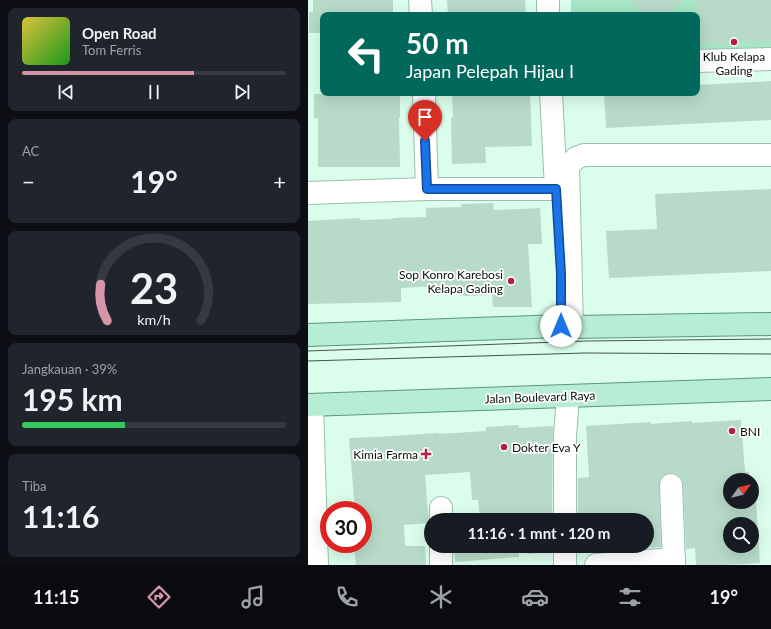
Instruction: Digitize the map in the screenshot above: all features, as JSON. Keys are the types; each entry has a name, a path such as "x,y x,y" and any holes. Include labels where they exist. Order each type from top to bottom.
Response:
{"main road":[{"path":"308,335 567,326 771,324"},
{"name":"Jalan Boulevard Raya","path":"310,405 771,389"}],"street":[{"path":"420,0 421,12"},
{"path":"548,0 548,12"},
{"path":"700,61 771,59"},
{"path":"424,96 427,189"},
{"path":"551,96 561,274 567,326"},
{"path":"567,326 568,166 576,158 584,155 771,156"},
{"path":"308,193 427,189 556,189"},
{"path":"565,513 565,436 568,396"},
{"path":"310,405 317,565"},
{"path":"596,565 674,562 671,485"},
{"path":"441,553 441,565"},
{"path":"565,553 565,565"}],"green space":[{"name":"Klub Kelapa Gading","path":"571,0 771,0 771,69 700,72 700,12 571,12"}],"building":[{"path":"313,0 393,0 393,12 320,12 320,33 309,33 309,12 313,12"},
{"path":"447,0 525,0 526,12 448,12"},
{"path":"630,0 683,0 671,12 642,12"},
{"path":"696,0 771,0 771,41 700,45 700,12 697,12"},
{"path":"771,81 771,120 606,128 604,96 700,96 700,85"},
{"path":"314,94 320,94 320,96 400,96 400,167 318,167 318,118 314,118"},
{"path":"452,96 530,96 532,146 485,147 486,163 452,164 451,118 453,117"},
{"path":"771,189 771,271 609,278 606,231 657,229 655,194"},
{"path":"493,203 494,210 540,208 542,244 528,244 532,307 493,307 492,295 463,296 463,293 437,294 437,286 401,288 401,302 308,304 308,221 359,218 360,220 426,217 426,208 461,207 461,204"},
{"path":"741,420 745,472 749,473 723,473 723,509 757,509 757,517 723,517 723,553 759,553 759,547 760,563 696,565 695,548 686,549 683,484 682,479 677,474 671,473 664,475 660,479 661,547 654,548 654,513 578,513 578,478 589,477 586,426 692,421 692,423"},
{"path":"519,425 519,428 553,426 552,513 479,513 478,500 472,500 470,472 425,475 428,513 424,513 424,523 404,525 405,546 424,546 426,565 356,565 355,553 372,553 372,501 354,501 349,438 486,431 486,427"},
{"path":"454,553 519,553 519,557 455,562"}],"tram line":[{"path":"308,351 586,341 771,339"},
{"path":"308,361 585,353 771,354"}],"place":[{"name":"Klub Kelapa Gading","path":"734,42"},
{"name":"Sop Konro Karebosi Kelapa Gading","path":"511,281"},
{"name":"BNI","path":"732,431"},
{"name":"Dokter Eva Y","path":"504,447"},
{"name":"Kimia Farma","path":"426,454"}],"route":[{"path":"425,141 427,189 556,189 561,274 561,326"}]}
